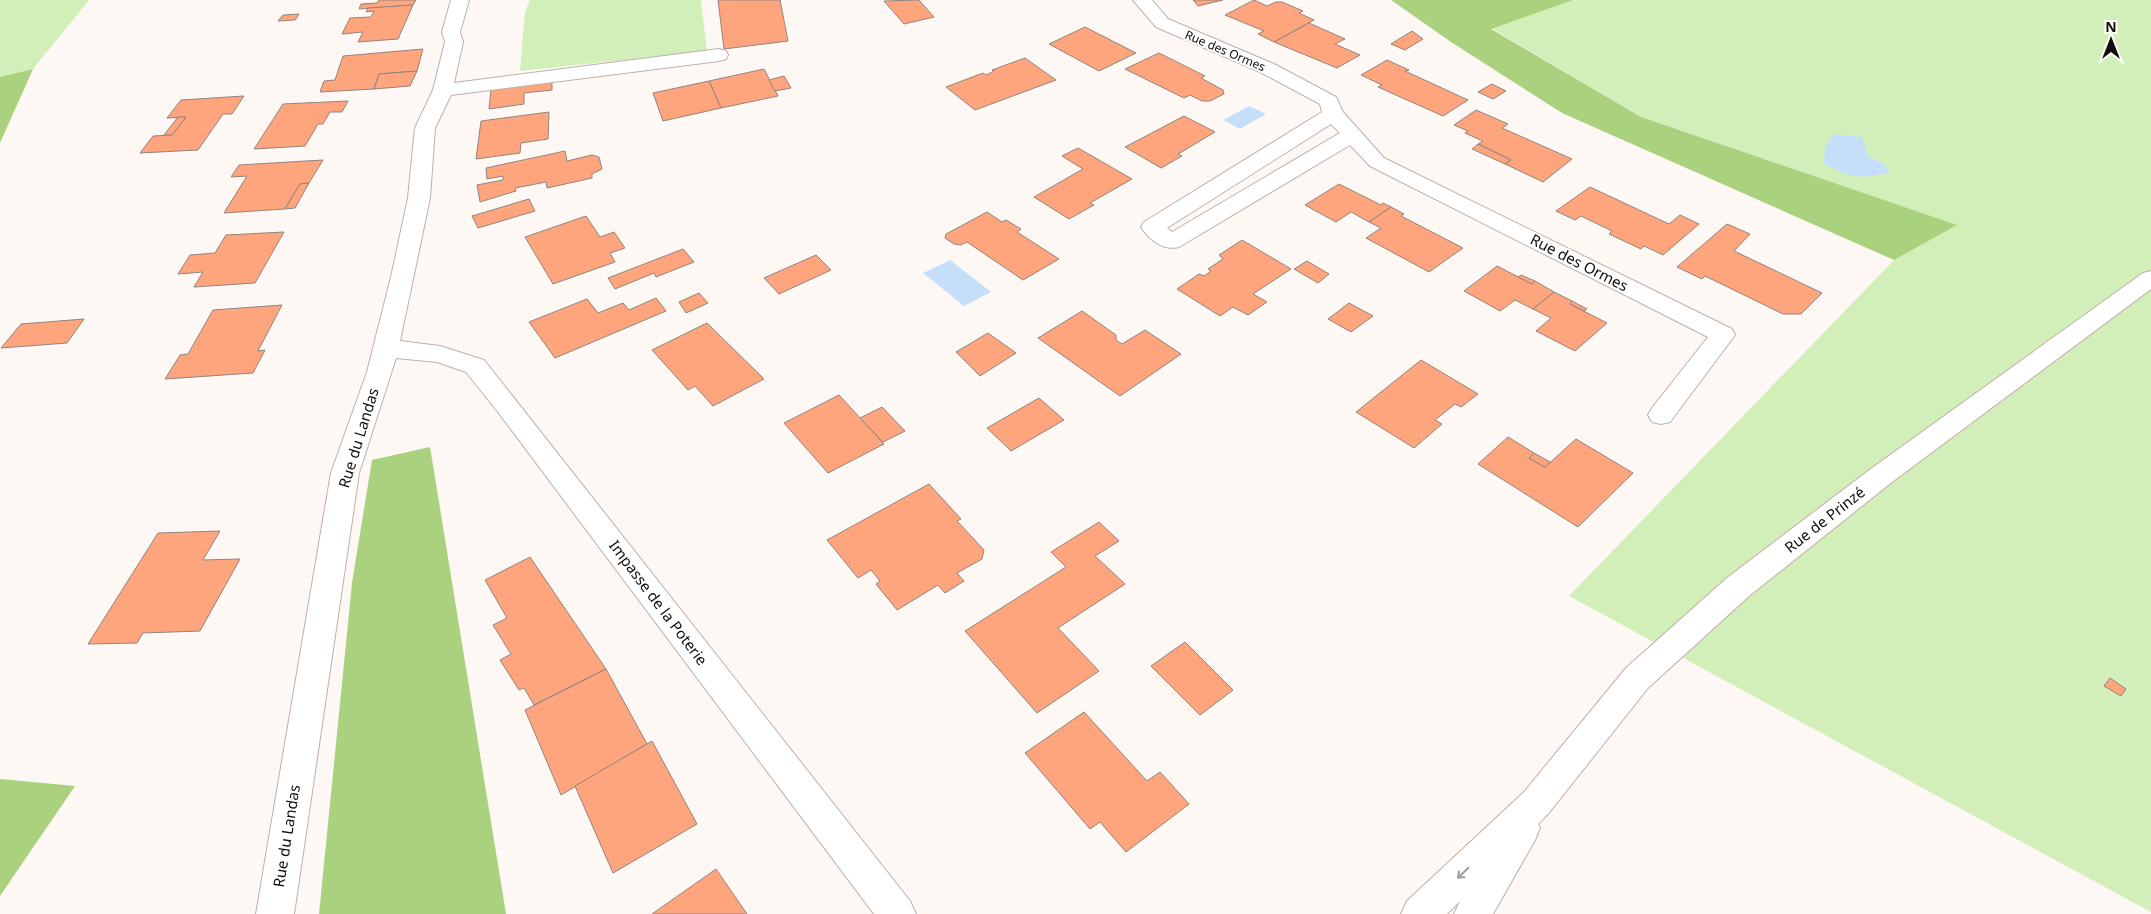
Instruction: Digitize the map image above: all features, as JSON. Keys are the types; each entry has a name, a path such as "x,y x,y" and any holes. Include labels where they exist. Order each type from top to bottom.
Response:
{"street":[{"name":"Rue du Landas","path":"275,914 345,472 380,372 403,277 419,198 426,128 444,90 454,42 451,32 460,0"},
{"name":"Rue des Ormes","path":"1142,0 1162,24 1275,72 1329,101 1333,114 1377,162 1723,335 1661,415"},
{"path":"444,90 719,55"},
{"path":"1333,114 1152,226 1171,242 1353,134"},
{"name":"Rue de Prinzé","path":"1420,914 1536,803 1637,678 1738,587 1882,475 2151,278"},
{"name":"Impasse de la Poterie","path":"385,348 440,354 475,366 507,405 897,914"},
{"name":"Rue de Prinzé","path":"1474,914 1536,803"}],"green space":[{"path":"0,0 89,0 33,69 0,77"},
{"path":"530,0 701,0 707,51 520,71 525,12"},
{"path":"1391,0 1573,0 1491,29 1641,117 1957,225 1894,260 1562,113 1451,42"},
{"path":"1573,0 2151,0 2151,912 1569,596 1894,260 1956,225 1641,117 1491,28"},
{"path":"33,69 0,143 0,77"},
{"path":"430,447 506,914 319,914 352,583 372,460"},
{"path":"0,779 75,786 0,896"}],"water":[{"path":"1249,106 1266,114 1240,129 1223,120"},
{"path":"1833,134 1862,137 1868,156 1884,164 1890,172 1863,177 1855,176 1840,172 1823,163 1826,147"},
{"path":"950,260 991,292 964,306 923,273"}],"building":[{"path":"379,0 416,0 413,5 359,9 361,4 377,3"},
{"path":"718,0 780,0 788,41 724,49"},
{"path":"919,0 934,17 904,24 884,1"},
{"path":"1193,0 1223,0 1198,6"},
{"path":"1254,0 1267,6 1276,2 1282,2 1303,11 1299,13 1314,20 1274,42 1258,34 1264,31 1225,15"},
{"path":"413,5 398,39 358,42 363,32 342,34 350,18 371,17 374,11 366,12 368,8"},
{"path":"299,14 295,20 278,21 283,15"},
{"path":"1309,23 1345,39 1335,44 1360,55 1337,68 1274,42"},
{"path":"1085,27 1136,53 1099,71 1049,44"},
{"path":"1412,31 1423,39 1405,50 1391,44"},
{"path":"423,49 417,71 379,74 374,89 320,92 324,81 335,80 343,56"},
{"path":"1159,53 1205,76 1201,78 1223,90 1224,94 1210,101 1202,101 1190,95 1184,98 1125,69"},
{"path":"1025,58 1056,80 975,110 946,87 983,73 986,75 994,71 992,70"},
{"path":"1387,60 1409,70 1405,71 1468,100 1443,116 1378,87 1382,85 1361,75"},
{"path":"764,69 778,96 721,108 709,81"},
{"path":"417,71 410,86 374,89 379,74"},
{"path":"784,76 791,88 775,91 769,80"},
{"path":"552,80 552,90 524,93 524,104 489,109 491,89"},
{"path":"709,81 721,108 663,121 653,93"},
{"path":"1492,84 1506,91 1493,99 1478,92"},
{"path":"244,96 232,114 223,114 198,150 140,153 153,136 172,135 186,117 167,118 181,100"},
{"path":"348,101 342,112 330,112 323,124 318,124 305,146 254,149 283,104"},
{"path":"1476,110 1508,124 1502,128 1572,159 1543,182 1505,164 1511,160 1478,144 1483,141 1465,133 1468,131 1454,125"},
{"path":"549,112 548,139 521,143 520,153 476,159 481,121"},
{"path":"1184,116 1215,132 1178,154 1182,156 1161,168 1125,147"},
{"path":"178,117 186,117 172,135 164,135"},
{"path":"1478,144 1511,160 1505,164 1472,149"},
{"path":"1078,148 1132,179 1090,203 1094,205 1069,219 1034,197 1083,169 1062,156"},
{"path":"565,151 567,161 592,155 599,157 602,169 592,174 592,178 547,188 546,182 515,188 516,191 480,202 477,185 503,180 503,176 487,179 486,168"},
{"path":"323,160 309,183 300,184 285,209 224,213 247,176 231,177 239,165"},
{"path":"309,183 295,208 285,209 300,184"},
{"path":"1339,184 1381,205 1383,203 1391,207 1369,222 1351,212 1336,222 1305,205"},
{"path":"1590,187 1669,224 1680,215 1699,224 1663,255 1644,246 1641,249 1609,234 1612,231 1581,216 1575,220 1556,211"},
{"path":"529,199 535,211 478,228 472,216"},
{"path":"1391,207 1404,214 1401,216 1463,248 1429,272 1366,238 1381,228 1369,222"},
{"path":"987,212 1002,222 1006,220 1021,229 1017,232 1059,259 1023,280 967,242 961,245 954,244 945,238 946,234"},
{"path":"586,216 600,237 614,232 625,248 610,253 615,262 553,284 525,237"},
{"path":"1727,224 1750,234 1734,251 1822,293 1801,314 1783,314 1705,276 1702,279 1677,267"},
{"path":"284,232 255,283 194,287 203,272 178,274 190,255 215,253 226,235"},
{"path":"1242,240 1291,269 1253,294 1267,302 1248,315 1233,307 1220,316 1177,289 1199,274 1204,276 1211,271 1208,269 1223,259 1219,255"},
{"path":"683,249 694,262 656,277 654,273 615,289 608,278"},
{"path":"816,255 831,270 779,294 764,278"},
{"path":"1307,261 1329,274 1318,283 1294,269"},
{"path":"1497,266 1532,284 1535,281 1554,292 1533,309 1515,300 1500,311 1464,291"},
{"path":"1521,275 1535,281 1532,284 1518,277"},
{"path":"1554,292 1572,301 1570,304 1607,323 1575,351 1536,331 1551,318 1533,309"},
{"path":"699,293 708,303 686,313 679,302"},
{"path":"656,298 666,311 555,358 529,322 587,299 598,313 623,303 629,310"},
{"path":"1572,301 1587,309 1584,311 1570,304"},
{"path":"1349,303 1373,316 1351,332 1328,319"},
{"path":"282,305 258,351 265,350 253,373 165,379 180,355 188,354 213,310"},
{"path":"1082,311 1116,335 1116,340 1122,344 1145,330 1181,354 1120,396 1038,338"},
{"path":"84,319 67,343 1,348 21,324"},
{"path":"707,323 764,379 713,406 695,386 688,390 652,350"},
{"path":"988,333 1016,353 980,376 956,352"},
{"path":"1421,360 1478,394 1461,407 1455,404 1435,420 1442,424 1414,448 1356,412"},
{"path":"839,395 884,444 828,473 784,423"},
{"path":"1039,398 1064,420 1011,451 987,428"},
{"path":"882,407 905,431 883,442 860,418"},
{"path":"1508,437 1534,453 1529,458 1545,467 1576,439 1633,473 1578,527 1478,464"},
{"path":"1534,453 1550,462 1545,467 1529,458"},
{"path":"929,484 961,519 957,521 984,550 982,559 957,573 964,581 945,593 938,585 897,610 876,584 880,581 871,570 858,578 827,540"},
{"path":"1099,522 1119,541 1095,556 1125,584 1058,628 1099,671 1037,713 965,631 1066,567 1051,552"},
{"path":"220,531 203,560 240,559 200,631 143,633 137,643 88,644 158,533"},
{"path":"530,557 606,669 534,705 524,688 519,690 500,660 511,654 493,625 507,618 485,580"},
{"path":"1185,642 1233,690 1200,715 1151,666"},
{"path":"606,669 647,744 561,795 525,710"},
{"path":"2110,678 2126,689 2121,696 2104,686"},
{"path":"1084,712 1147,781 1160,772 1189,804 1126,852 1100,822 1090,829 1025,753"},
{"path":"652,741 697,824 613,873 575,786"},
{"path":"716,869 747,914 652,914"}]}
